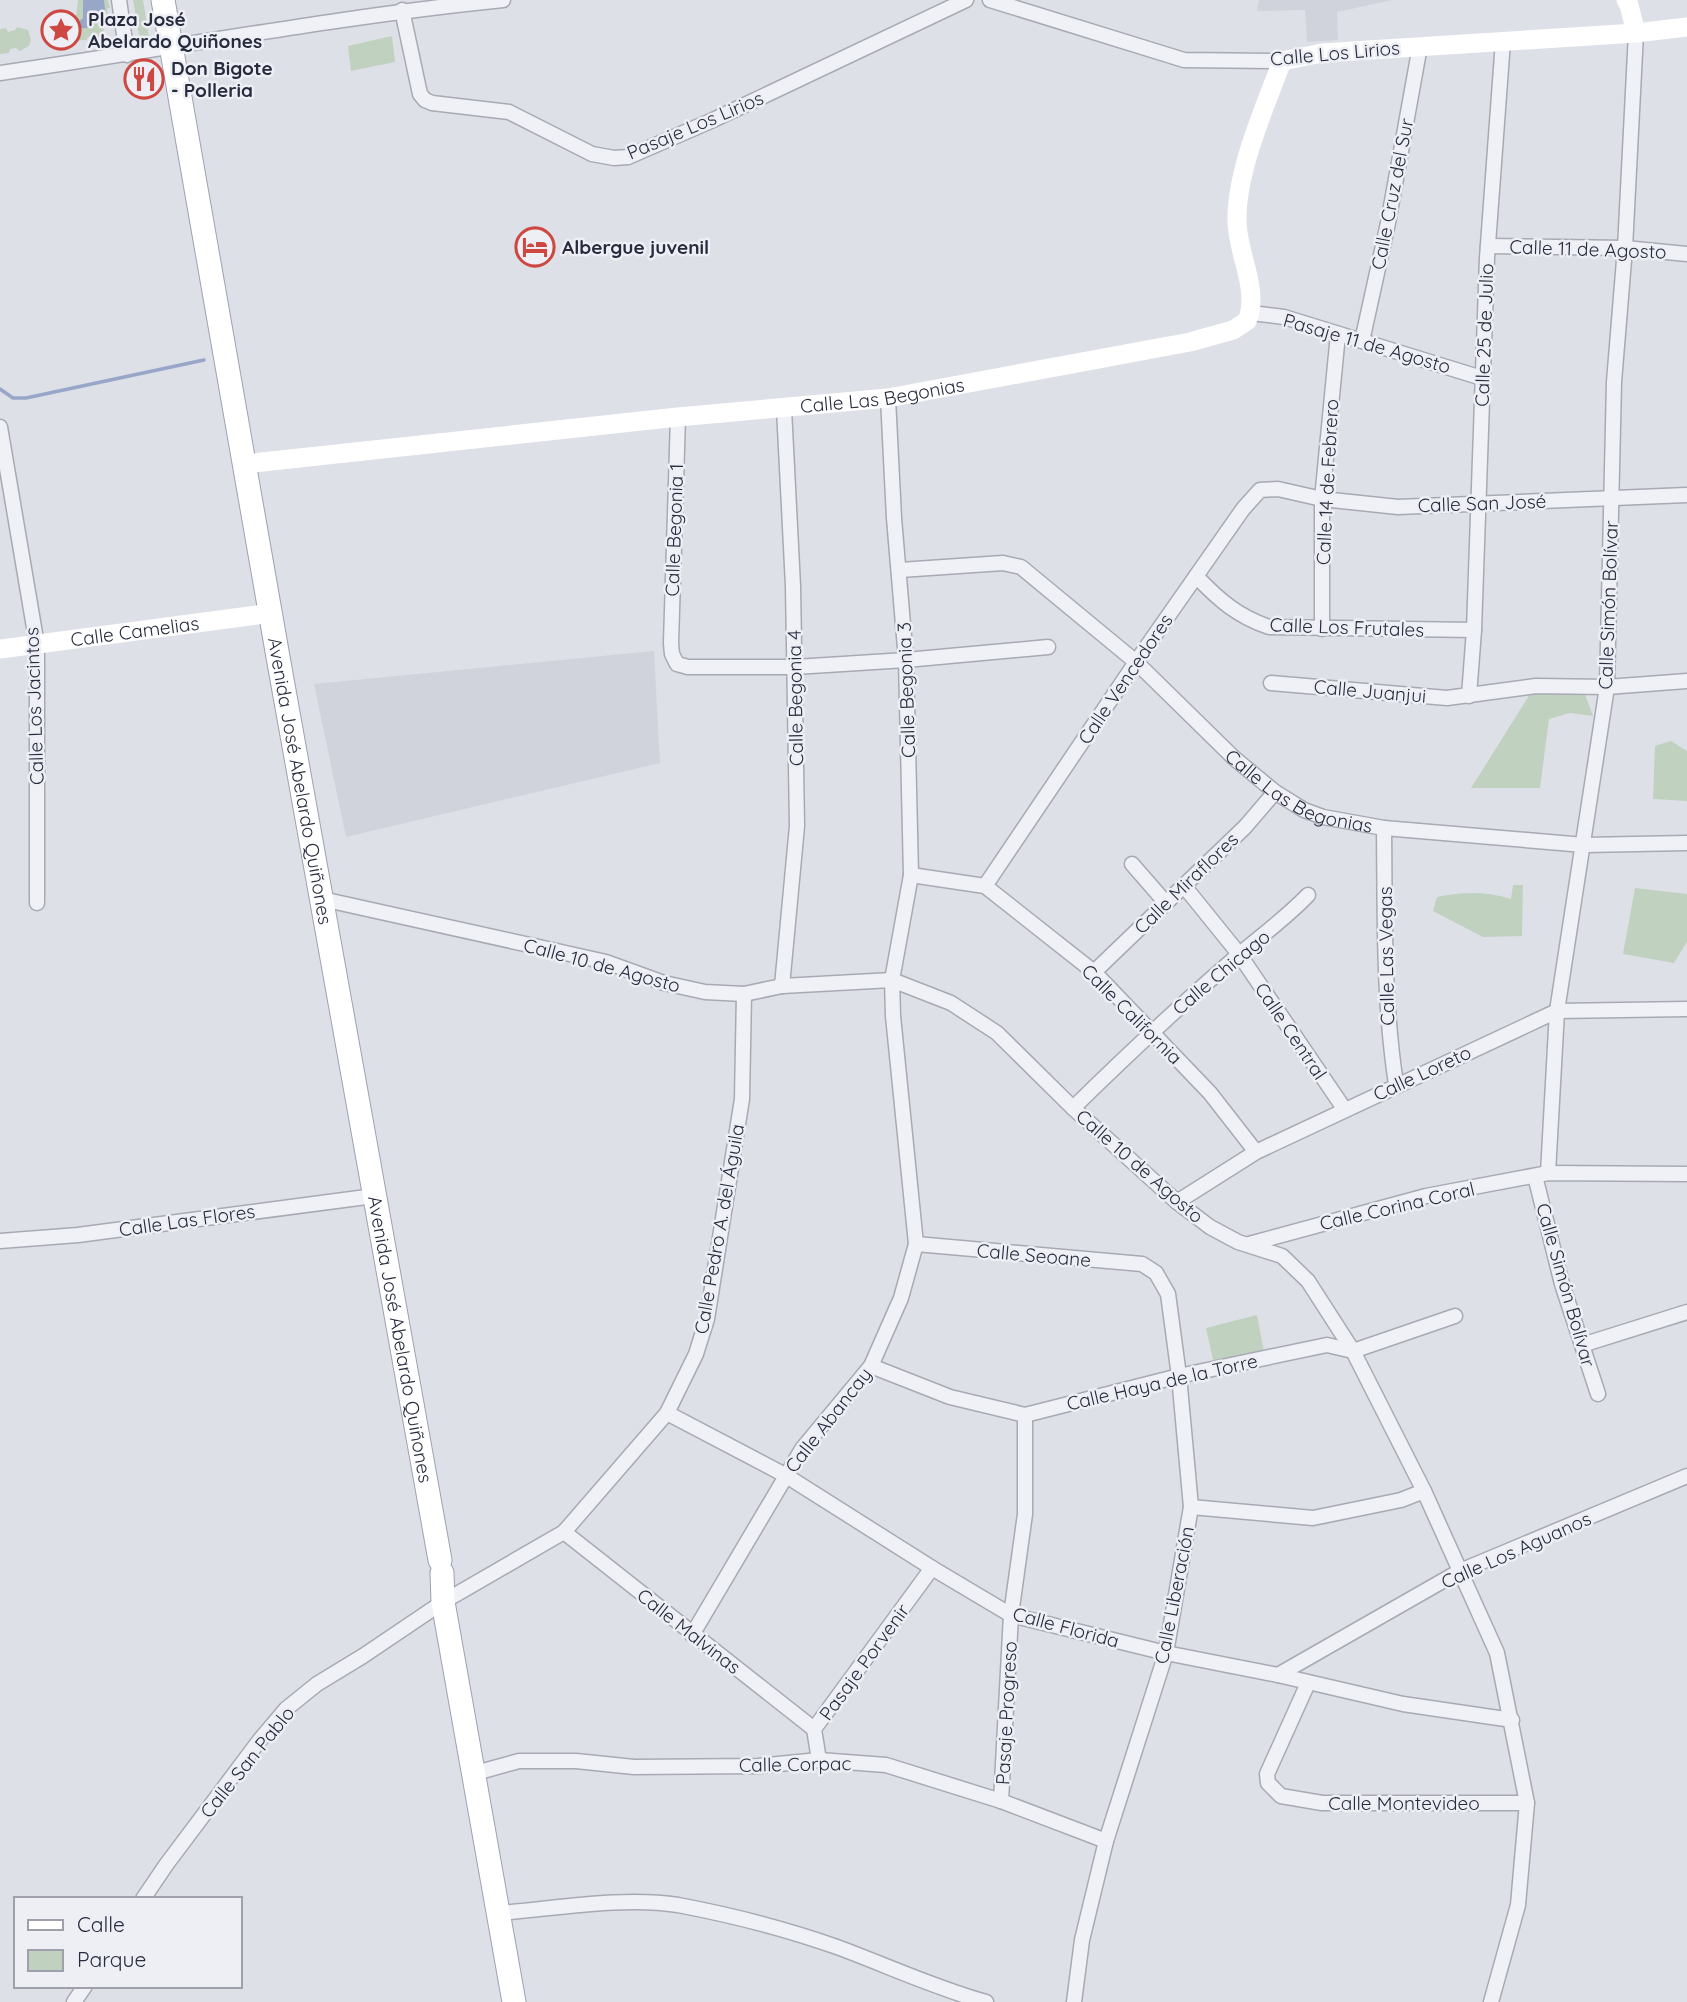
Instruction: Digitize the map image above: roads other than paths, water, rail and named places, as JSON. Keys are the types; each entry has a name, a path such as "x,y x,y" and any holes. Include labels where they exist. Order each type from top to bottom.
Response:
{"main road":[{"name":"Avenida José Abelardo Quiñones","path":"163,0 441,1566 443,1602 514,2002"}],"street":[{"path":"120,0 127,55"},
{"path":"0,73 401,10 503,0"},
{"name":"Pasaje Los Lirios","path":"401,10 420,94 425,100 509,112 592,154 614,158 628,157 713,120 966,0"},
{"name":"Calle Los Lirios","path":"990,0 1184,60 1282,61 1322,53 1636,33 1687,27"},
{"path":"1626,0 1636,33"},
{"name":"Calle Simón Bolívar","path":"1598,1394 1562,1284 1542,1174 1557,1010 1607,687 1614,382 1625,248 1636,33"},
{"name":"Calle 25 de Julio","path":"1469,696 1474,630 1488,246 1503,41"},
{"name":"Calle Cruz del Sur","path":"1362,341 1388,223 1420,46"},
{"path":"1251,313 1236,222 1240,189 1254,139 1282,61"},
{"name":"Calle 11 de Agosto","path":"1488,246 1625,248 1687,254"},
{"name":"Calle Las Begonias","path":"244,464 678,417 888,398 1190,342 1240,327 1251,313"},
{"name":"Pasaje 11 de Agosto","path":"1251,313 1284,317 1482,378"},
{"name":"Calle 14 de Febrero","path":"1322,629 1322,499 1338,334"},
{"name":"Calle Begonia 3","path":"888,398 894,518 906,660 911,875 892,980"},
{"name":"Calle Begonia 4","path":"782,986 797,826 793,586 784,409"},
{"name":"Calle Begonia 1","path":"678,417 671,643 674,660 677,664 688,667 795,667"},
{"name":"Calle Los Jacintos","path":"0,427 37,645 37,903"},
{"name":"Calle Vencedores","path":"985,886 1136,662 1254,495 1266,489 1278,489"},
{"name":"Calle San José","path":"1278,489 1322,499 1398,507 1687,495"},
{"name":"Calle Las Begonias","path":"900,570 1013,563 1021,567 1136,662 1234,758 1275,792 1304,810 1323,817 1384,828 1584,845 1687,842"},
{"name":"Calle Los Frutales","path":"1196,576 1216,597 1245,619 1269,627 1474,630"},
{"name":"Calle Camelias","path":"0,649 272,613"},
{"path":"795,667 1048,647"},
{"path":"1469,696 1536,686 1607,687 1687,681"},
{"name":"Calle Juanjui","path":"1271,683 1447,698 1469,696"},
{"name":"Calle Miraflores","path":"1094,972 1245,827 1275,792"},
{"name":"Calle Las Vegas","path":"1384,828 1385,989 1388,1034 1396,1084"},
{"path":"1132,864 1165,902"},
{"name":"Calle California","path":"911,875 985,886 1094,972 1210,1093 1256,1152"},
{"name":"Calle Central","path":"1184,886 1239,954 1345,1110"},
{"name":"Calle Chicago","path":"1073,1108 1150,1032 1239,954 1287,918 1308,895"},
{"name":"Calle 10 de Agosto","path":"322,899 606,962 674,985 705,992 744,994 782,986 892,980 951,1003 997,1033 1073,1108 1177,1202 1210,1227 1247,1244 1283,1256 1308,1281 1353,1351 1424,1491 1497,1653 1528,1803 1518,1905 1491,2002"},
{"name":"Calle Abancay","path":"692,1635 802,1449 871,1366 901,1298 916,1244 893,1016 892,980"},
{"name":"Calle Pedro A. del Águila","path":"443,1602 564,1532 667,1413 696,1354 707,1319 742,1100 744,994"},
{"name":"Calle Loreto","path":"1177,1202 1256,1152 1557,1010 1687,1009"},
{"name":"Calle Corina Coral","path":"1247,1244 1426,1196 1542,1174 1687,1174"},
{"name":"Calle Las Flores","path":"0,1241 78,1235 374,1196"},
{"name":"Calle Seoane","path":"916,1244 1142,1264 1150,1268"},
{"name":"Calle Liberación","path":"1074,2002 1082,1940 1106,1841 1166,1653 1191,1507 1167,1294 1161,1280 1150,1268"},
{"path":"1582,1345 1687,1312"},
{"name":"Calle Haya de la Torre","path":"871,1366 950,1397 1025,1415 1178,1376 1326,1345 1353,1351 1455,1316"},
{"name":"Calle Florida","path":"667,1413 785,1475 932,1569 1011,1615 1166,1653 1403,1704 1511,1720"},
{"name":"Pasaje Progreso","path":"1001,1801 1011,1615 1026,1514 1025,1415"},
{"name":"Calle Los Aguanos","path":"1278,1675 1460,1571 1687,1476"},
{"path":"1191,1507 1313,1518 1401,1500 1424,1491"},
{"name":"Calle Malvinas","path":"564,1532 814,1730"},
{"name":"Pasaje Porvenir","path":"819,1760 814,1730 932,1569"},
{"name":"Calle San Pablo","path":"144,1897 259,1741 286,1709 317,1684 443,1602"},
{"name":"Calle Montevideo","path":"1308,1683 1267,1774 1268,1783 1281,1796 1322,1803 1528,1803"},
{"name":"Calle Corpac","path":"472,1774 519,1762 576,1761 634,1767 758,1766 819,1760 886,1765 1001,1801 1106,1841"},
{"path":"498,1913 633,1902 676,1905 775,1928 986,2002"}],"water":[{"path":"83,0 104,0 105,9 95,24 75,29 75,25 83,18"}],"waterway":[{"path":"0,389 13,398 26,398 204,360"}],"place":[{"name":"Plaza José Abelardo Quiñones","path":"61,30"},
{"name":"Don Bigote - Polleria","path":"144,79"},
{"name":"Albergue juvenil","path":"535,247"}]}
